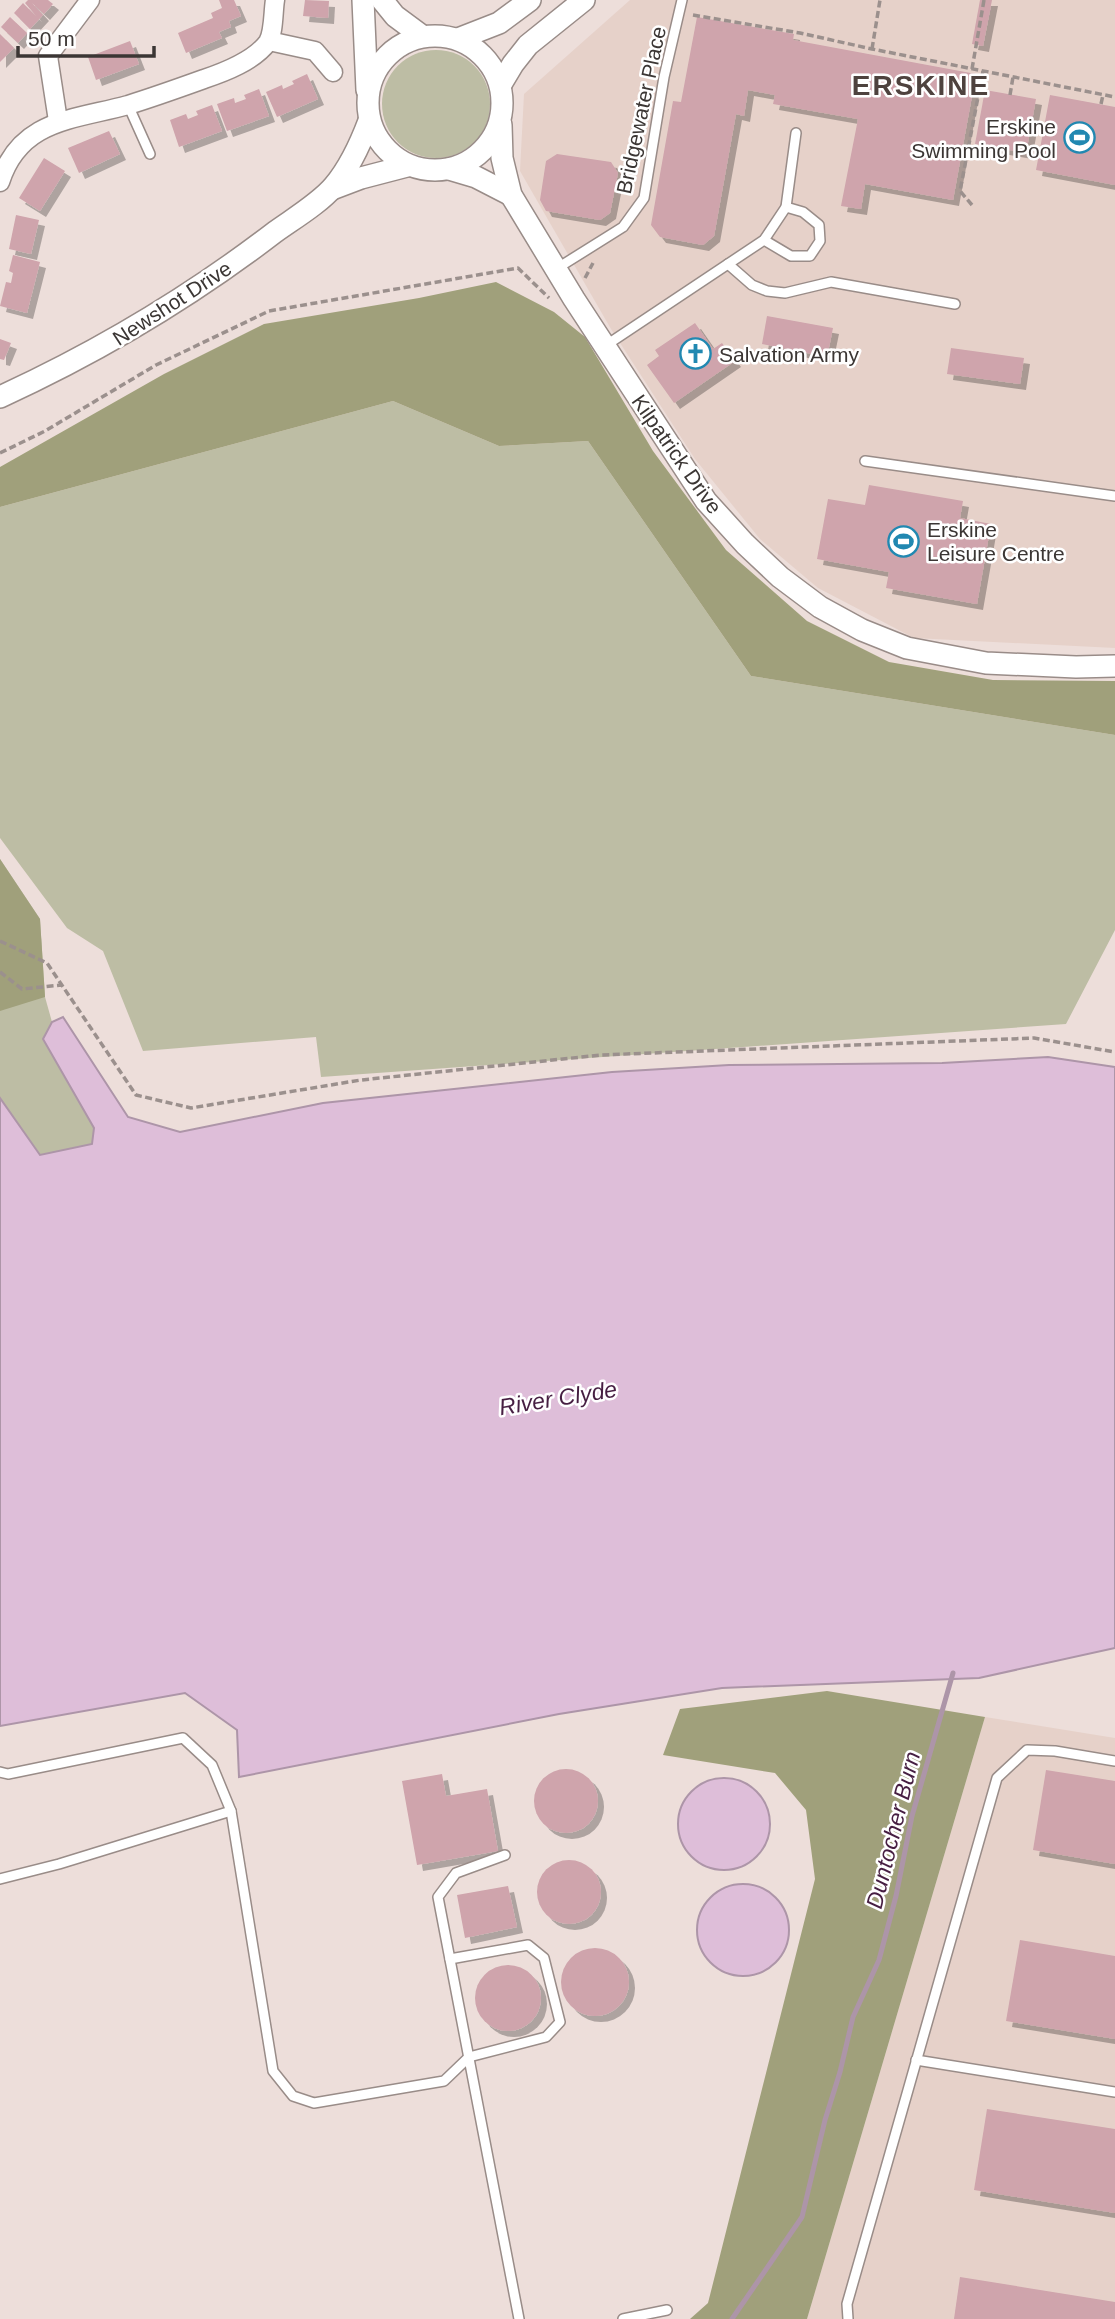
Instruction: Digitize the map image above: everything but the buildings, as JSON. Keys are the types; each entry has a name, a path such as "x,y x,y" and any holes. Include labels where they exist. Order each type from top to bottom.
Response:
{"street":[{"path":"58,121 48,56 90,0"},
{"path":"0,182 6,163 25,141 58,121 128,105 227,72 269,41 275,0"},
{"path":"363,0 369,121 380,143 396,160 407,166 449,169 484,180 511,195"},
{"path":"382,0 395,16 422,36"},
{"path":"458,40 499,23 530,0"},
{"path":"501,84 528,46 584,0"},
{"path":"367,96 380,65 392,52 422,36 458,40 479,52 492,66 501,84 503,99 500,125 480,153 449,169"},
{"path":"269,41 315,51 333,72"},
{"name":"Newshot Drive","path":"332,189 350,164 369,121"},
{"name":"Kilpatrick Drive","path":"500,125 502,158 511,195 604,347 706,501 762,560 820,607 862,630 906,648 986,663 1115,666"},
{"name":"Newshot Drive","path":"0,397 90,354 176,302 332,189 361,177 407,166"}],"lane":[{"name":"Bridgewater Place","path":"556,269 623,227 644,198 682,0"},
{"path":"128,105 150,154"},
{"path":"604,347 764,240 786,207 796,133"},
{"path":"764,240 791,256 810,256 820,241 819,225 803,212 786,207"},
{"path":"728,264 752,285 767,291 785,293 808,290 831,282 955,304"},
{"path":"865,461 1115,496"},
{"path":"0,1772 8,1774 183,1738 212,1765 232,1811 273,2071 293,2096 314,2103 444,2081 468,2057 546,2037 559,2022 544,1958 528,1945 450,1959"},
{"path":"848,2319 847,2304 997,1779 1027,1750 1055,1751 1115,1761"},
{"path":"0,1879 232,1811"},
{"path":"505,1855 456,1873 438,1896 519,2319"},
{"path":"916,2060 1115,2092"},
{"path":"623,2319 667,2310"}],"path":[{"path":"872,49 880,0"},
{"path":"972,69 984,0"},
{"path":"678,18 692,21 693,14 800,33 1115,97"},
{"path":"972,205 960,191 983,71"},
{"path":"1010,94 1013,77"},
{"path":"1101,104 1103,95"},
{"path":"0,453 45,431 156,365 269,310 518,268 552,301 574,299 597,255"},
{"path":"0,941 47,963 135,1095 191,1108 361,1080 601,1055 1034,1038 1115,1052"},
{"path":"0,972 22,989 62,985"}],"shaded area":[{"path":"630,0 1115,0 1115,648 914,638 818,588 760,539 695,459 611,329 520,171 524,94"},
{"path":"985,1717 1115,1738 1115,2319 807,2319"}],"green space":[{"path":"436,50 457,54 474,66 486,83 490,104 486,125 474,142 457,154 436,158 415,154 398,142 386,125 382,104 386,83 398,66 415,54"},
{"path":"496,282 554,312 585,337 653,451 726,550 807,621 889,662 993,680 1115,681 1115,735 751,676 588,441 499,446 393,401 0,507 0,467 164,374 264,324"},
{"path":"393,401 499,446 588,441 751,676 1115,735 1115,930 1066,1024 321,1077 316,1037 143,1051 103,951 67,928 0,838 0,507"},
{"path":"0,859 40,919 45,997 52,1022 43,1039 94,1128 92,1145 40,1155 0,1098"},
{"path":"0,859 40,919 45,997 0,1011"},
{"path":"827,1691 985,1717 807,2319 690,2319 708,2303 815,1879 806,1810 775,1773 663,1755 680,1709"}],"water":[{"name":"River Clyde","path":"63,1017 128,1117 180,1132 323,1103 612,1072 729,1065 942,1063 1048,1057 1115,1067 1115,1648 979,1678 722,1688 559,1714 239,1777 237,1730 185,1693 0,1726 0,1098 40,1155 92,1144 94,1128 43,1039 52,1022"},
{"path":"724,1778 742,1781 757,1791 767,1806 770,1824 767,1842 757,1857 742,1867 724,1870 706,1867 691,1857 681,1842 678,1824 681,1806 691,1791 706,1781"},
{"path":"743,1884 761,1887 776,1897 786,1912 789,1930 786,1948 776,1963 761,1973 743,1976 725,1973 710,1963 700,1948 697,1930 700,1912 710,1897 725,1887"}],"waterway":[{"name":"Duntocher Burn","path":"732,2319 802,2217 853,2017 879,1960 896,1896 912,1816 953,1673"}],"place":[{"name":"Erskine Swimming Pool","path":"1079,138"},
{"name":"Salvation Army","path":"696,354"},
{"name":"Erskine Leisure Centre","path":"904,541"}],"district":[{"name":"ERSKINE","path":"921,85"}]}
